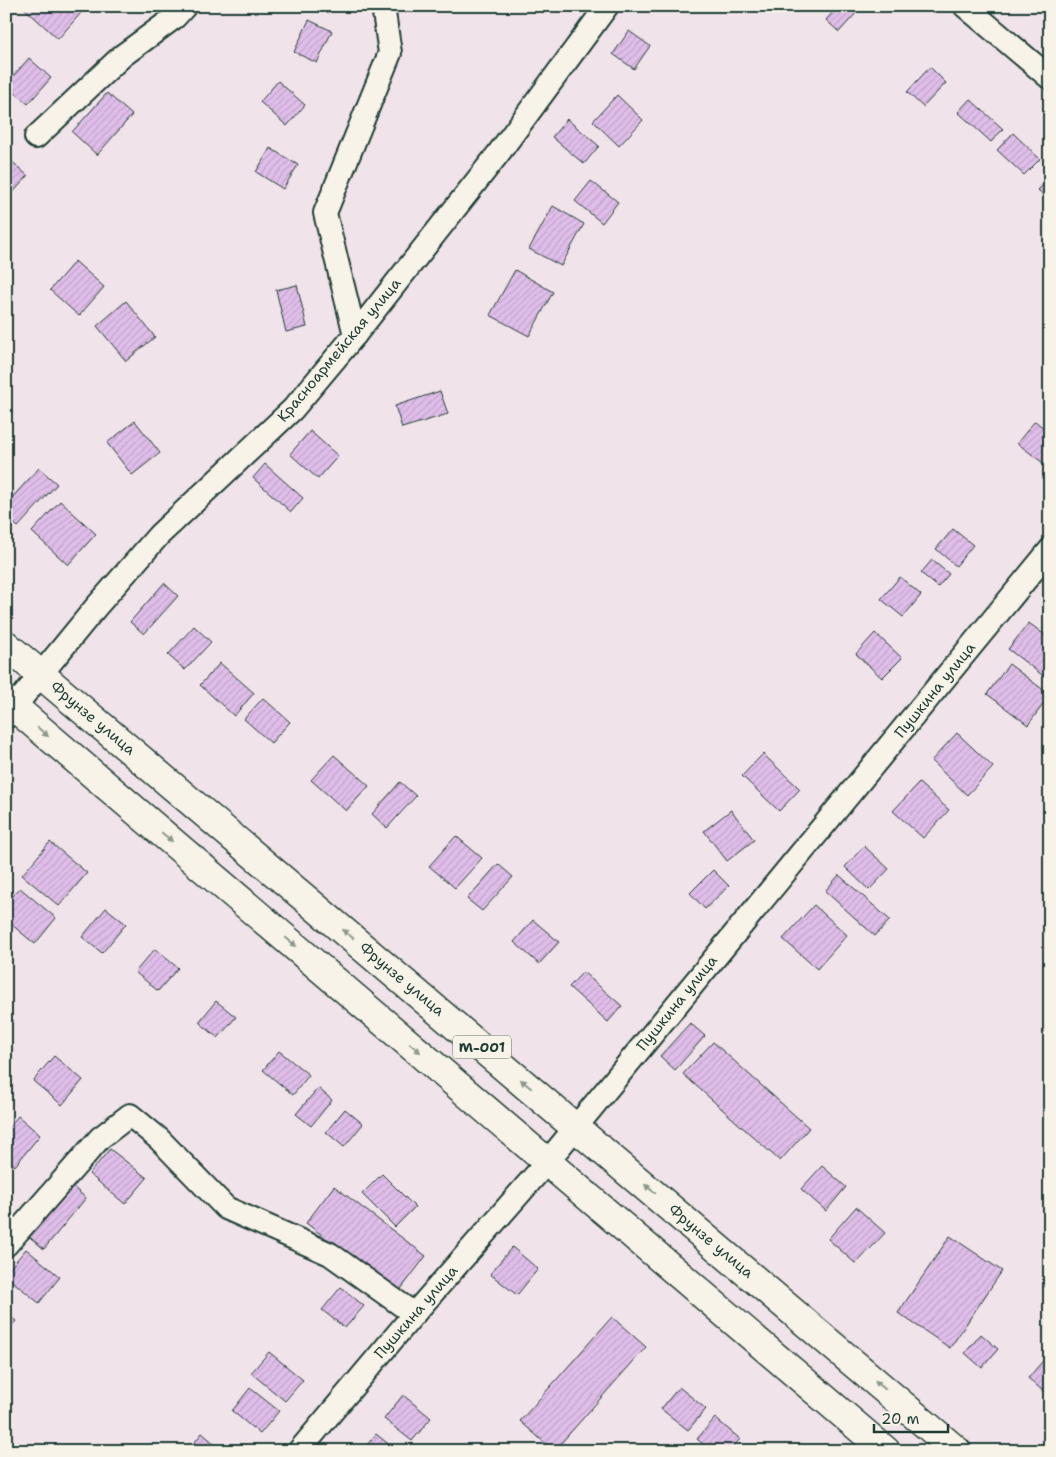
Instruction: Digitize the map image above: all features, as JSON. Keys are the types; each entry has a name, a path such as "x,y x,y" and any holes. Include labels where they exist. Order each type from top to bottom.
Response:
{"main road":[{"name":"Фрунзе улица","path":"6,644 958,1451"},
{"name":"M-001","path":"9,708 548,1161 886,1451"}],"street":[{"path":"36,137 122,56 175,17 185,6"},
{"path":"355,336 325,213 390,53 383,6"},
{"name":"Красноармейская улица","path":"9,708 42,674 96,607 159,535 293,409 355,336 498,154 607,6"},
{"path":"965,6 1050,78"},
{"name":"Пушкина улица","path":"299,1451 414,1314 548,1161 1050,550"},
{"path":"6,1245 100,1138 130,1115 159,1138 226,1208 330,1254 414,1314"}],"building":[{"path":"22,6 87,6 58,39"},
{"path":"838,6 853,6 858,11 839,32 826,20"},
{"path":"309,20 332,31 317,63 294,52"},
{"path":"629,31 650,46 634,69 613,54"},
{"path":"29,58 51,78 28,104 6,84"},
{"path":"930,67 946,83 923,107 907,92"},
{"path":"278,81 305,105 287,126 260,102"},
{"path":"107,93 132,115 97,155 72,132"},
{"path":"617,95 643,120 619,146 593,121"},
{"path":"970,99 1003,129 991,142 958,112"},
{"path":"567,119 599,146 584,164 552,137"},
{"path":"1013,133 1040,159 1024,175 997,150"},
{"path":"270,148 298,165 283,189 256,172"},
{"path":"6,156 28,176 7,199 6,198"},
{"path":"1050,177 1050,201 1038,190"},
{"path":"591,181 618,202 602,223 575,201"},
{"path":"553,206 584,224 561,266 529,249"},
{"path":"75,261 104,287 79,316 50,290"},
{"path":"515,270 553,292 529,336 490,315"},
{"path":"297,285 307,327 286,332 276,290"},
{"path":"126,301 155,337 126,361 97,326"},
{"path":"440,391 448,414 402,428 395,406"},
{"path":"135,421 160,453 132,475 107,443"},
{"path":"1035,421 1050,433 1050,462 1047,466 1017,443"},
{"path":"310,431 338,456 318,479 290,454"},
{"path":"265,464 303,498 291,512 253,478"},
{"path":"39,468 57,484 18,527 6,516 6,504"},
{"path":"60,501 96,534 68,565 32,532"},
{"path":"953,529 973,545 956,566 936,549"},
{"path":"932,560 949,574 938,587 921,573"},
{"path":"900,577 921,595 903,617 881,599"},
{"path":"164,583 178,596 144,634 130,622"},
{"path":"1029,623 1050,639 1050,681 1008,649"},
{"path":"194,626 211,642 185,670 168,655"},
{"path":"875,633 902,658 882,678 856,654"},
{"path":"220,663 254,693 234,716 200,685"},
{"path":"1009,664 1050,695 1028,725 987,694"},
{"path":"263,698 290,722 271,743 244,719"},
{"path":"957,733 993,767 967,795 931,761"},
{"path":"763,754 800,789 779,811 742,776"},
{"path":"334,755 369,786 346,811 311,780"},
{"path":"400,782 416,796 387,828 372,814"},
{"path":"919,783 949,810 923,838 893,811"},
{"path":"731,810 754,840 727,861 704,831"},
{"path":"456,836 482,858 455,888 429,866"},
{"path":"50,842 87,873 59,906 22,875"},
{"path":"864,846 889,869 869,890 845,867"},
{"path":"498,864 513,877 482,911 467,899"},
{"path":"713,870 729,886 705,909 690,893"},
{"path":"839,875 890,920 875,936 825,891"},
{"path":"20,888 56,918 35,944 6,920 6,904"},
{"path":"814,905 847,935 817,969 783,939"},
{"path":"106,908 126,924 102,953 82,937"},
{"path":"533,920 559,942 539,964 514,942"},
{"path":"155,949 178,968 158,991 135,972"},
{"path":"583,972 622,1006 608,1022 569,987"},
{"path":"216,1001 236,1017 218,1038 199,1022"},
{"path":"690,1023 705,1036 675,1070 660,1056"},
{"path":"713,1042 809,1128 780,1161 683,1074"},
{"path":"279,1051 309,1075 293,1095 263,1070"},
{"path":"54,1056 83,1080 62,1105 33,1081"},
{"path":"318,1088 332,1100 311,1126 296,1114"},
{"path":"345,1109 363,1124 344,1147 326,1132"},
{"path":"18,1116 40,1135 15,1166 6,1158 6,1131"},
{"path":"110,1149 147,1178 125,1204 89,1174"},
{"path":"822,1166 846,1187 826,1211 801,1189"},
{"path":"382,1174 415,1207 395,1227 362,1194"},
{"path":"68,1183 86,1198 44,1249 26,1234"},
{"path":"334,1186 426,1256 398,1293 306,1223"},
{"path":"856,1207 885,1233 856,1264 828,1239"},
{"path":"950,1236 1002,1271 950,1348 898,1313"},
{"path":"512,1247 538,1269 517,1295 490,1274"},
{"path":"26,1249 60,1277 39,1303 6,1276 6,1273"},
{"path":"341,1287 364,1306 345,1328 322,1310"},
{"path":"6,1313 16,1321 6,1332"},
{"path":"612,1317 646,1347 554,1451 520,1421"},
{"path":"981,1334 998,1349 982,1368 965,1353"},
{"path":"269,1352 303,1380 285,1401 251,1373"},
{"path":"1048,1355 1050,1357 1050,1397 1028,1378"},
{"path":"679,1387 706,1409 688,1430 661,1409"},
{"path":"250,1388 279,1411 260,1434 232,1411"},
{"path":"403,1395 431,1418 412,1441 384,1419"},
{"path":"715,1418 740,1439 729,1451 711,1451 697,1439"},
{"path":"202,1433 223,1451 188,1451"},
{"path":"376,1434 397,1451 362,1451"}]}
